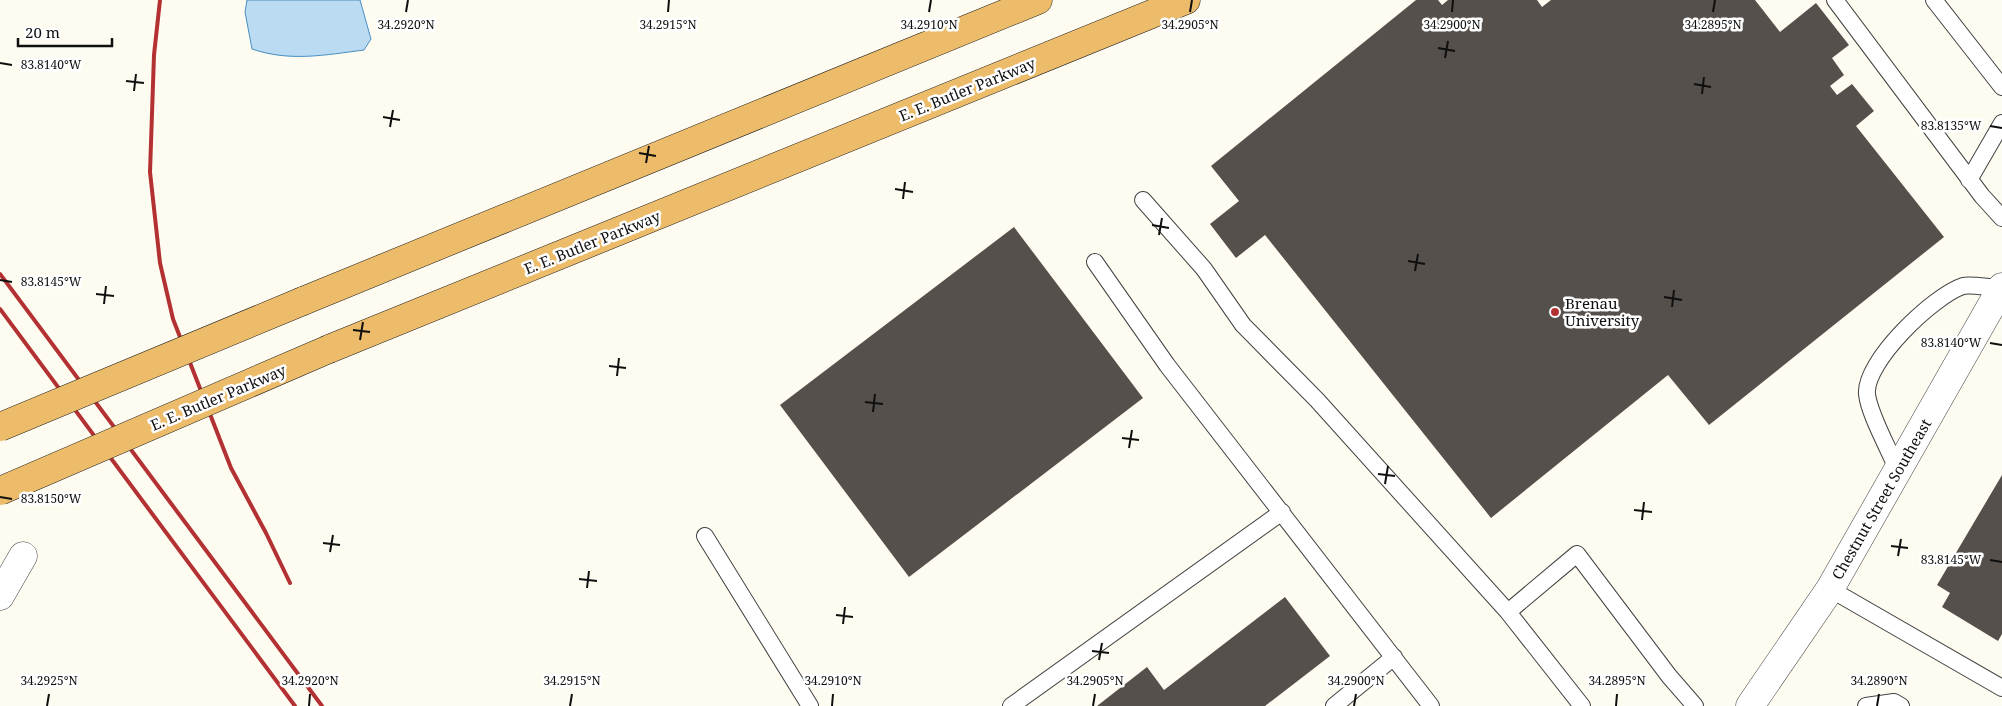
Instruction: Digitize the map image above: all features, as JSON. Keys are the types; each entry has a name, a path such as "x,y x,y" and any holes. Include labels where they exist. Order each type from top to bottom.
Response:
{"highway":[{"path":"0,427 1038,0"},
{"name":"E. E. Butler Parkway","path":"0,491 328,349 1186,0"}],"street":[{"name":"Chestnut Street Southeast","path":"1750,706 1830,589 2002,287"},
{"path":"0,596 24,556"}],"lane":[{"path":"1835,0 1969,180 2002,218"},
{"path":"1934,0 2002,86"},
{"path":"1969,180 2002,123"},
{"path":"1143,200 1204,269 1243,325 1317,400 1508,612 1582,706"},
{"path":"1095,262 1168,365 1431,706"},
{"path":"1897,469 1871,410 1867,394 1868,381 1876,364 1916,318 1938,300 1964,286 2002,287"},
{"path":"1011,706 1282,512"},
{"path":"705,536 810,706"},
{"path":"1508,612 1577,554 1695,706"},
{"path":"1830,589 2002,688"},
{"path":"1334,706 1394,657"},
{"path":"1866,706 1894,702 1901,706"}],"water":[{"path":"247,0 360,0 371,39 364,50 321,55 280,55 252,49 245,12"}],"building":[{"path":"1416,0 1438,0 1442,5 1448,0 1537,0 1542,7 1551,0 1755,0 1780,32 1816,3 1849,45 1832,58 1844,75 1830,86 1837,95 1852,84 1874,111 1856,126 1944,237 1709,425 1668,375 1491,518 1265,235 1236,258 1210,224 1239,201 1211,166"},
{"path":"1014,227 1143,398 909,577 780,405"},
{"path":"2002,475 2002,634 1998,641 1942,607 1950,593 1937,585"},
{"path":"1285,597 1330,656 1265,706 1097,706 1147,667 1164,690"}],"railway":[{"path":"160,0 154,55 150,172 160,263 173,319 231,468 290,583"},
{"path":"0,274 322,706"},
{"path":"0,309 295,706"}],"place":[{"name":"Brenau University","path":"1555,312"}]}
